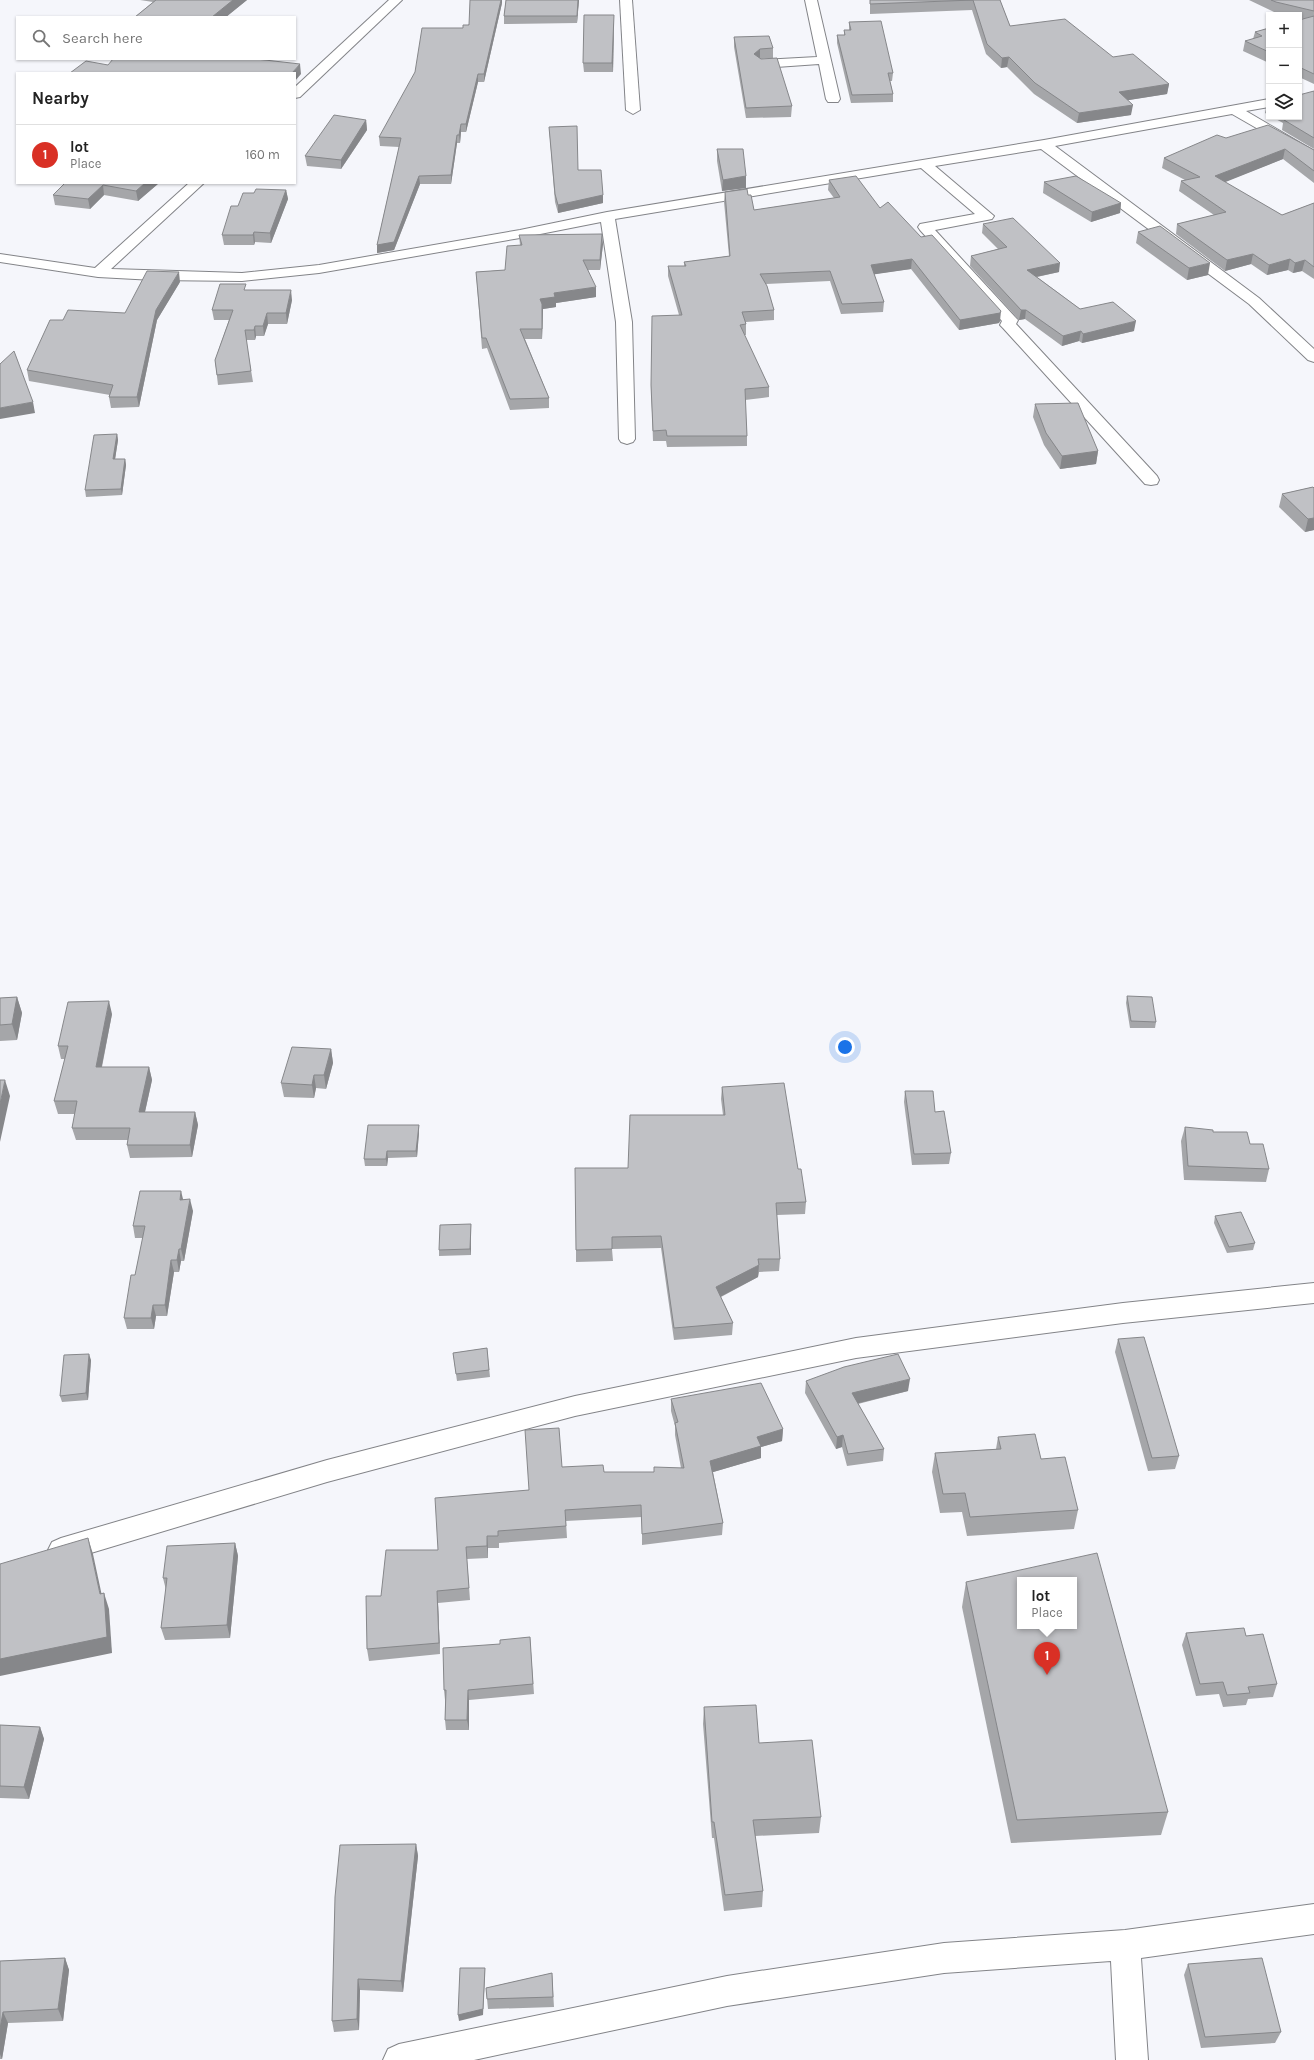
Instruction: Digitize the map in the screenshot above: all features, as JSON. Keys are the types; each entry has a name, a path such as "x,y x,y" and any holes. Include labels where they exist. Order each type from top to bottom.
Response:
{"street":[{"path":"296,93 396,0"},
{"path":"626,0 633,110"},
{"path":"811,0 833,99"},
{"path":"761,64 824,60"},
{"path":"0,258 98,273 154,276 242,277 319,269 520,234 607,216 1044,144 1266,104"},
{"path":"1233,109 1314,157"},
{"path":"1044,144 1254,302 1314,357"},
{"path":"924,164 987,216 925,227 1010,320 1008,325 1151,480"},
{"path":"98,273 196,184"},
{"path":"607,216 624,322 628,439"},
{"path":"38,1557 327,1471 575,1406 848,1349 1123,1313 1314,1293"},
{"path":"399,2060 727,1991 944,1958 1125,1944 1314,1919"},
{"path":"1125,1944 1132,2060"}],"building":[{"path":"156,0 233,0 213,16 136,16"},
{"path":"470,0 501,0 484,74 478,74 466,124 461,124 459,135 457,135 451,175 419,176 394,242 377,245 401,138 379,137 415,72 422,28 463,28 463,25 469,25"},
{"path":"506,0 578,0 577,16 504,16"},
{"path":"870,0 973,0 870,4"},
{"path":"973,0 1000,0 1010,26 1065,19 1113,57 1133,54 1169,84 1119,92 1133,105 1079,113 1035,83 1009,57 1002,58 987,44"},
{"path":"1271,0 1314,0 1314,11 1276,2"},
{"path":"584,15 614,15 612,63 583,63"},
{"path":"1314,16 1314,74 1302,68 1302,19"},
{"path":"881,21 893,73 888,73 893,94 852,95 837,35 845,35 844,30 851,30 849,22"},
{"path":"1266,29 1266,51 1245,41 1262,36 1255,32"},
{"path":"769,36 773,48 760,49 754,54 761,59 777,58 792,106 746,108 734,37"},
{"path":"112,60 265,60 300,64 293,72 71,72 86,61 108,65"},
{"path":"1314,91 1314,138 1284,120 1302,120 1302,94"},
{"path":"334,115 366,120 341,160 305,156"},
{"path":"1268,125 1314,150 1314,171 1285,149 1215,176 1282,215 1314,203 1314,267 1305,260 1295,263 1290,259 1269,265 1253,254 1227,260 1177,224 1226,212 1181,181 1200,177 1164,158 1217,135 1226,138"},
{"path":"577,126 578,170 601,170 603,195 558,205 555,194 549,127"},
{"path":"717,149 743,149 746,176 723,180"},
{"path":"856,176 880,208 888,202 921,237 932,235 1001,311 1000,313 960,320 912,259 871,265 884,302 842,304 830,271 760,274 767,286 774,310 742,312 746,324 740,325 769,387 745,389 747,436 667,436 666,430 653,431 651,385 652,316 682,315 668,266 686,266 684,262 730,256 725,192 747,189 748,195 751,195 754,210 840,197 829,180"},
{"path":"1076,176 1121,203 1092,212 1044,182"},
{"path":"64,184 144,184 136,191 103,185 88,199 53,195"},
{"path":"256,189 286,190 270,233 254,232 253,235 222,235 231,206 238,206 243,193 254,193"},
{"path":"1013,218 1060,263 1027,270 1080,309 1113,302 1136,321 1083,334 1081,331 1063,336 1026,310 1021,310 971,256 1007,247 983,224"},
{"path":"1160,226 1210,263 1189,268 1138,232"},
{"path":"602,234 600,260 583,260 596,287 554,293 555,297 540,299 542,304 542,329 520,329 549,398 510,399 486,338 482,338 476,272 505,270 507,246 522,245 519,235"},
{"path":"147,271 179,272 156,310 137,397 109,397 113,385 27,370 50,320 63,320 68,310 125,313"},
{"path":"220,284 246,284 244,290 291,290 286,313 267,313 263,326 255,326 254,330 245,330 251,371 217,375 215,360 233,310 212,310"},
{"path":"14,351 33,402 0,408 0,364"},
{"path":"1078,403 1098,451 1062,456 1046,433 1035,404"},
{"path":"117,434 113,459 125,459 121,489 85,490 94,435"},
{"path":"1313,487 1314,518 1308,519 1282,494"},
{"path":"1127,996 1152,997 1156,1022 1131,1021"},
{"path":"17,997 12,1024 0,1025 0,998"},
{"path":"109,1001 96,1067 149,1067 139,1112 195,1112 190,1145 127,1145 130,1128 72,1128 77,1101 54,1101 68,1046 58,1046 68,1002"},
{"path":"292,1047 331,1049 324,1075 314,1075 312,1085 281,1083"},
{"path":"0,1080 5,1080 0,1104"},
{"path":"784,1083 798,1169 801,1169 806,1202 776,1203 780,1259 758,1259 759,1265 716,1287 733,1323 674,1328 661,1236 612,1237 612,1249 576,1250 575,1168 628,1168 630,1115 725,1115 722,1087"},
{"path":"905,1091 933,1091 935,1112 944,1111 951,1153 914,1154"},
{"path":"368,1125 419,1125 416,1151 387,1151 386,1159 364,1159"},
{"path":"1185,1127 1213,1130 1213,1132 1247,1132 1250,1144 1263,1144 1269,1169 1188,1166"},
{"path":"140,1191 181,1191 180,1200 190,1199 181,1249 179,1249 177,1260 171,1260 165,1305 153,1305 151,1318 124,1318 131,1275 135,1275 145,1226 133,1226"},
{"path":"1241,1212 1255,1243 1229,1247 1215,1216"},
{"path":"471,1224 470,1249 439,1250 440,1225"},
{"path":"1144,1337 1179,1456 1152,1458 1118,1339"},
{"path":"487,1348 489,1370 456,1374 453,1353"},
{"path":"89,1354 86,1393 60,1396 64,1355"},
{"path":"898,1354 910,1379 852,1393 884,1449 848,1454 843,1435 837,1437 806,1381 844,1367"},
{"path":"761,1383 783,1429 757,1437 761,1446 710,1461 723,1523 642,1534 641,1505 565,1510 566,1526 498,1531 498,1536 487,1536 487,1546 466,1547 469,1588 437,1591 439,1643 367,1649 366,1596 381,1596 386,1550 438,1550 435,1498 529,1490 525,1430 559,1428 562,1467 603,1465 604,1472 654,1472 654,1467 684,1468 675,1423 678,1422 671,1399"},
{"path":"1035,1434 1041,1459 1065,1457 1078,1510 970,1517 965,1493 943,1494 935,1453 1001,1449 998,1437"},
{"path":"88,1538 100,1594 104,1593 107,1637 0,1659 0,1564"},
{"path":"235,1543 227,1625 161,1628 167,1578 163,1578 167,1546"},
{"path":"1097,1553 1168,1812 1017,1820 966,1582"},
{"path":"1244,1628 1246,1636 1263,1634 1277,1684 1248,1687 1250,1693 1227,1695 1223,1682 1200,1684 1186,1633"},
{"path":"530,1637 533,1684 468,1690 467,1720 445,1720 446,1690 444,1690 443,1648 500,1644 500,1640"},
{"path":"756,1705 759,1743 812,1740 821,1817 753,1820 763,1891 725,1895 714,1822 712,1822 704,1707"},
{"path":"0,1725 40,1727 24,1787 0,1786"},
{"path":"416,1844 401,1981 358,1979 357,2019 332,2021 335,1897 340,1845"},
{"path":"65,1958 58,2009 3,2012 0,2029 0,1961"},
{"path":"1262,1958 1281,2032 1205,2037 1188,1964"},
{"path":"460,1968 485,1968 483,2009 458,2015"},
{"path":"552,1973 553,1997 487,1999 486,1988"}],"place":[{"name":"lot","path":"1047,1675"}]}
